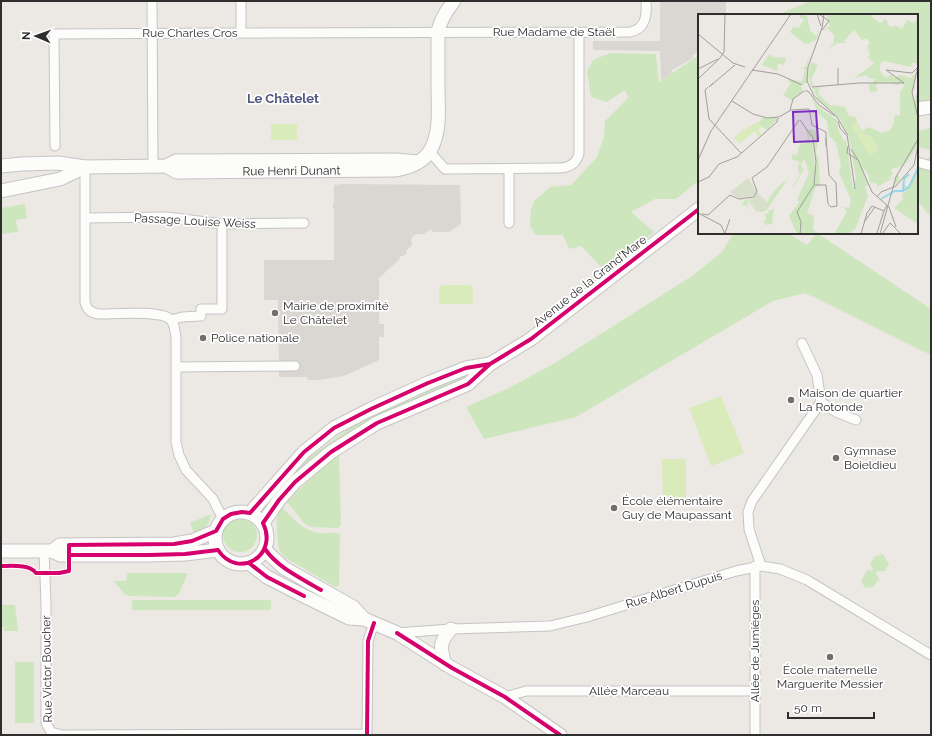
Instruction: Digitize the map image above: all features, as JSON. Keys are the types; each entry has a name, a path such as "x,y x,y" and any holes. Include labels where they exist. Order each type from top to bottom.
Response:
{"street":[{"path":"152,1 159,166"},
{"path":"241,1 241,33"},
{"name":"Rue Henri Dunant","path":"85,167 159,166 177,172 373,171 406,168 418,162 429,151 435,138 438,121 439,23 454,1"},
{"name":"Rue Madame de Staël","path":"438,32 635,31 643,25 645,19 646,1"},
{"name":"Rue Charles Cros","path":"55,146 54,34 438,32"},
{"path":"429,151 445,169 564,168 570,166 579,157 578,32"},
{"path":"918,109 931,107"},
{"path":"1,166 60,162 85,167"},
{"path":"918,162 931,166"},
{"path":"1,191 60,179 85,167"},
{"path":"85,167 85,302 88,310 92,313 98,314 154,314 171,320 175,329 176,442 179,455 186,470 213,499 223,519"},
{"path":"509,169 509,223"},
{"name":"Avenue de la Grand'Mare","path":"263,523 279,500 295,482 331,452 377,423 468,384 490,364 531,339 698,210"},
{"name":"Passage Louise Weiss","path":"85,218 167,217 222,224 304,223"},
{"path":"171,320 182,317 201,316 201,308 222,309 222,224"},
{"path":"802,343 817,375 821,402 836,412 856,420"},
{"name":"Avenue de la Grand'Mare","path":"250,513 304,452 334,428 428,383 466,368 490,364"},
{"path":"176,367 295,366"},
{"name":"Allée de Jumièges","path":"755,735 758,566 749,528 748,512 752,502 821,402"},
{"path":"236,512 250,513 263,523 267,534 265,549 260,556 249,563 236,563 230,561 218,550 216,544 216,531 223,519 231,514 236,512"},
{"path":"48,551 60,545 174,544 192,541 216,531"},
{"path":"265,549 272,558 284,568 353,607 369,621"},
{"path":"1,550 48,551 60,555 149,555 185,554 218,550"},
{"name":"Rue Victor Boucher","path":"48,551 46,603 46,723 51,732 62,735 367,735"},
{"path":"249,563 267,577 349,618 369,621 397,633 445,664 505,696 560,735"},
{"name":"Rue Albert Dupuis","path":"397,633 451,629 538,627 562,624 736,571 758,566 780,569 807,580 931,654"},
{"path":"367,735 369,621"},
{"path":"445,664 441,648 442,640 451,629"},
{"name":"Allée Marceau","path":"505,696 526,691 755,691"}],"green space":[{"path":"811,1 931,1 931,101 918,103 918,14 779,14"},
{"path":"610,53 656,54 659,82 698,56 698,181 676,199 655,199 631,212 654,232 607,273 581,246 569,249 563,235 535,235 530,225 531,209 534,201 550,187 571,185 597,157 604,137 605,121 628,98 625,90 607,102 591,97 587,71 593,60"},
{"path":"271,124 297,124 297,140 271,140"},
{"path":"931,128 931,151 918,146 918,131"},
{"path":"931,155 931,217 918,201 918,169"},
{"path":"25,204 27,218 16,220 18,232 1,234 1,208"},
{"path":"733,234 790,234 807,245 816,234 818,234 931,309 931,355 805,293 773,301 576,417 484,439 466,407 509,388 555,363 692,276 721,253"},
{"path":"442,285 470,285 473,288 473,301 471,304 442,304 439,301 439,288"},
{"path":"465,375 466,377 418,398 351,431 327,448 278,495 274,492 291,473 307,459 351,427 376,414"},
{"path":"721,396 744,453 711,466 689,408"},
{"path":"339,455 341,525 338,528 311,527 304,523 287,502 321,468"},
{"path":"662,459 686,459 686,503 663,503"},
{"path":"282,507 298,523 307,529 318,533 340,534 339,586 335,587 289,560 282,554 278,545 277,516"},
{"path":"211,514 206,527 195,536 190,523"},
{"path":"237,518 243,518 247,519 254,525 257,535 256,542 250,549 243,552 237,552 233,551 226,545 223,538 223,532 224,528 230,521"},
{"path":"883,554 889,564 885,571 877,571 876,573 879,579 873,587 865,588 861,581 867,570 872,571 873,569 870,564 875,556"},
{"path":"127,573 188,573 179,594 175,597 129,596 124,594 114,581 126,581"},
{"path":"132,600 271,600 271,610 132,610"},
{"path":"1,605 15,605 18,631 4,631 4,627 1,626"},
{"path":"15,662 34,662 34,723 15,723"}],"shaded area":[{"path":"660,1 726,1 726,14 698,14 698,52 693,55 693,58 672,70 671,74 661,80 660,51 593,50 593,41 660,41"},
{"path":"334,185 460,185 461,224 449,232 433,232 431,229 424,234 413,236 411,240 412,245 406,251 407,253 400,256 399,260 379,278 379,324 384,324 384,337 379,337 379,360 344,376 317,380 308,380 307,377 279,377 278,300 264,300 264,260 334,260"}],"cycle path":[{"path":"69,555 185,554 218,550 226,559 236,563 245,563 254,560 261,554 266,545 266,535 263,523 279,500 295,482 331,452 377,423 468,384 490,364 531,339 698,210"},
{"path":"1,566 25,567 36,573 59,573 69,571 69,545 174,544 192,541 216,531 223,519 231,514 242,512 250,513 304,452 334,428 428,383 466,368 490,364"},
{"path":"265,549 276,562 321,590"},
{"path":"249,563 267,577 304,596"},
{"path":"367,735 368,641 374,623"},
{"path":"397,633 452,668 505,697 560,735"}],"place":[{"name":"Mairie de proximité Le Châtelet","path":"275,313"},
{"name":"Police nationale","path":"203,338"},
{"name":"Maison de quartier La Rotonde","path":"791,400"},
{"name":"Gymnase Boieldieu","path":"836,458"},
{"name":"École élémentaire Guy de Maupassant","path":"614,508"},
{"name":"École maternelle Marguerite Messier","path":"830,657"}],"district":[{"name":"Le Châtelet","path":"283,98"}]}
